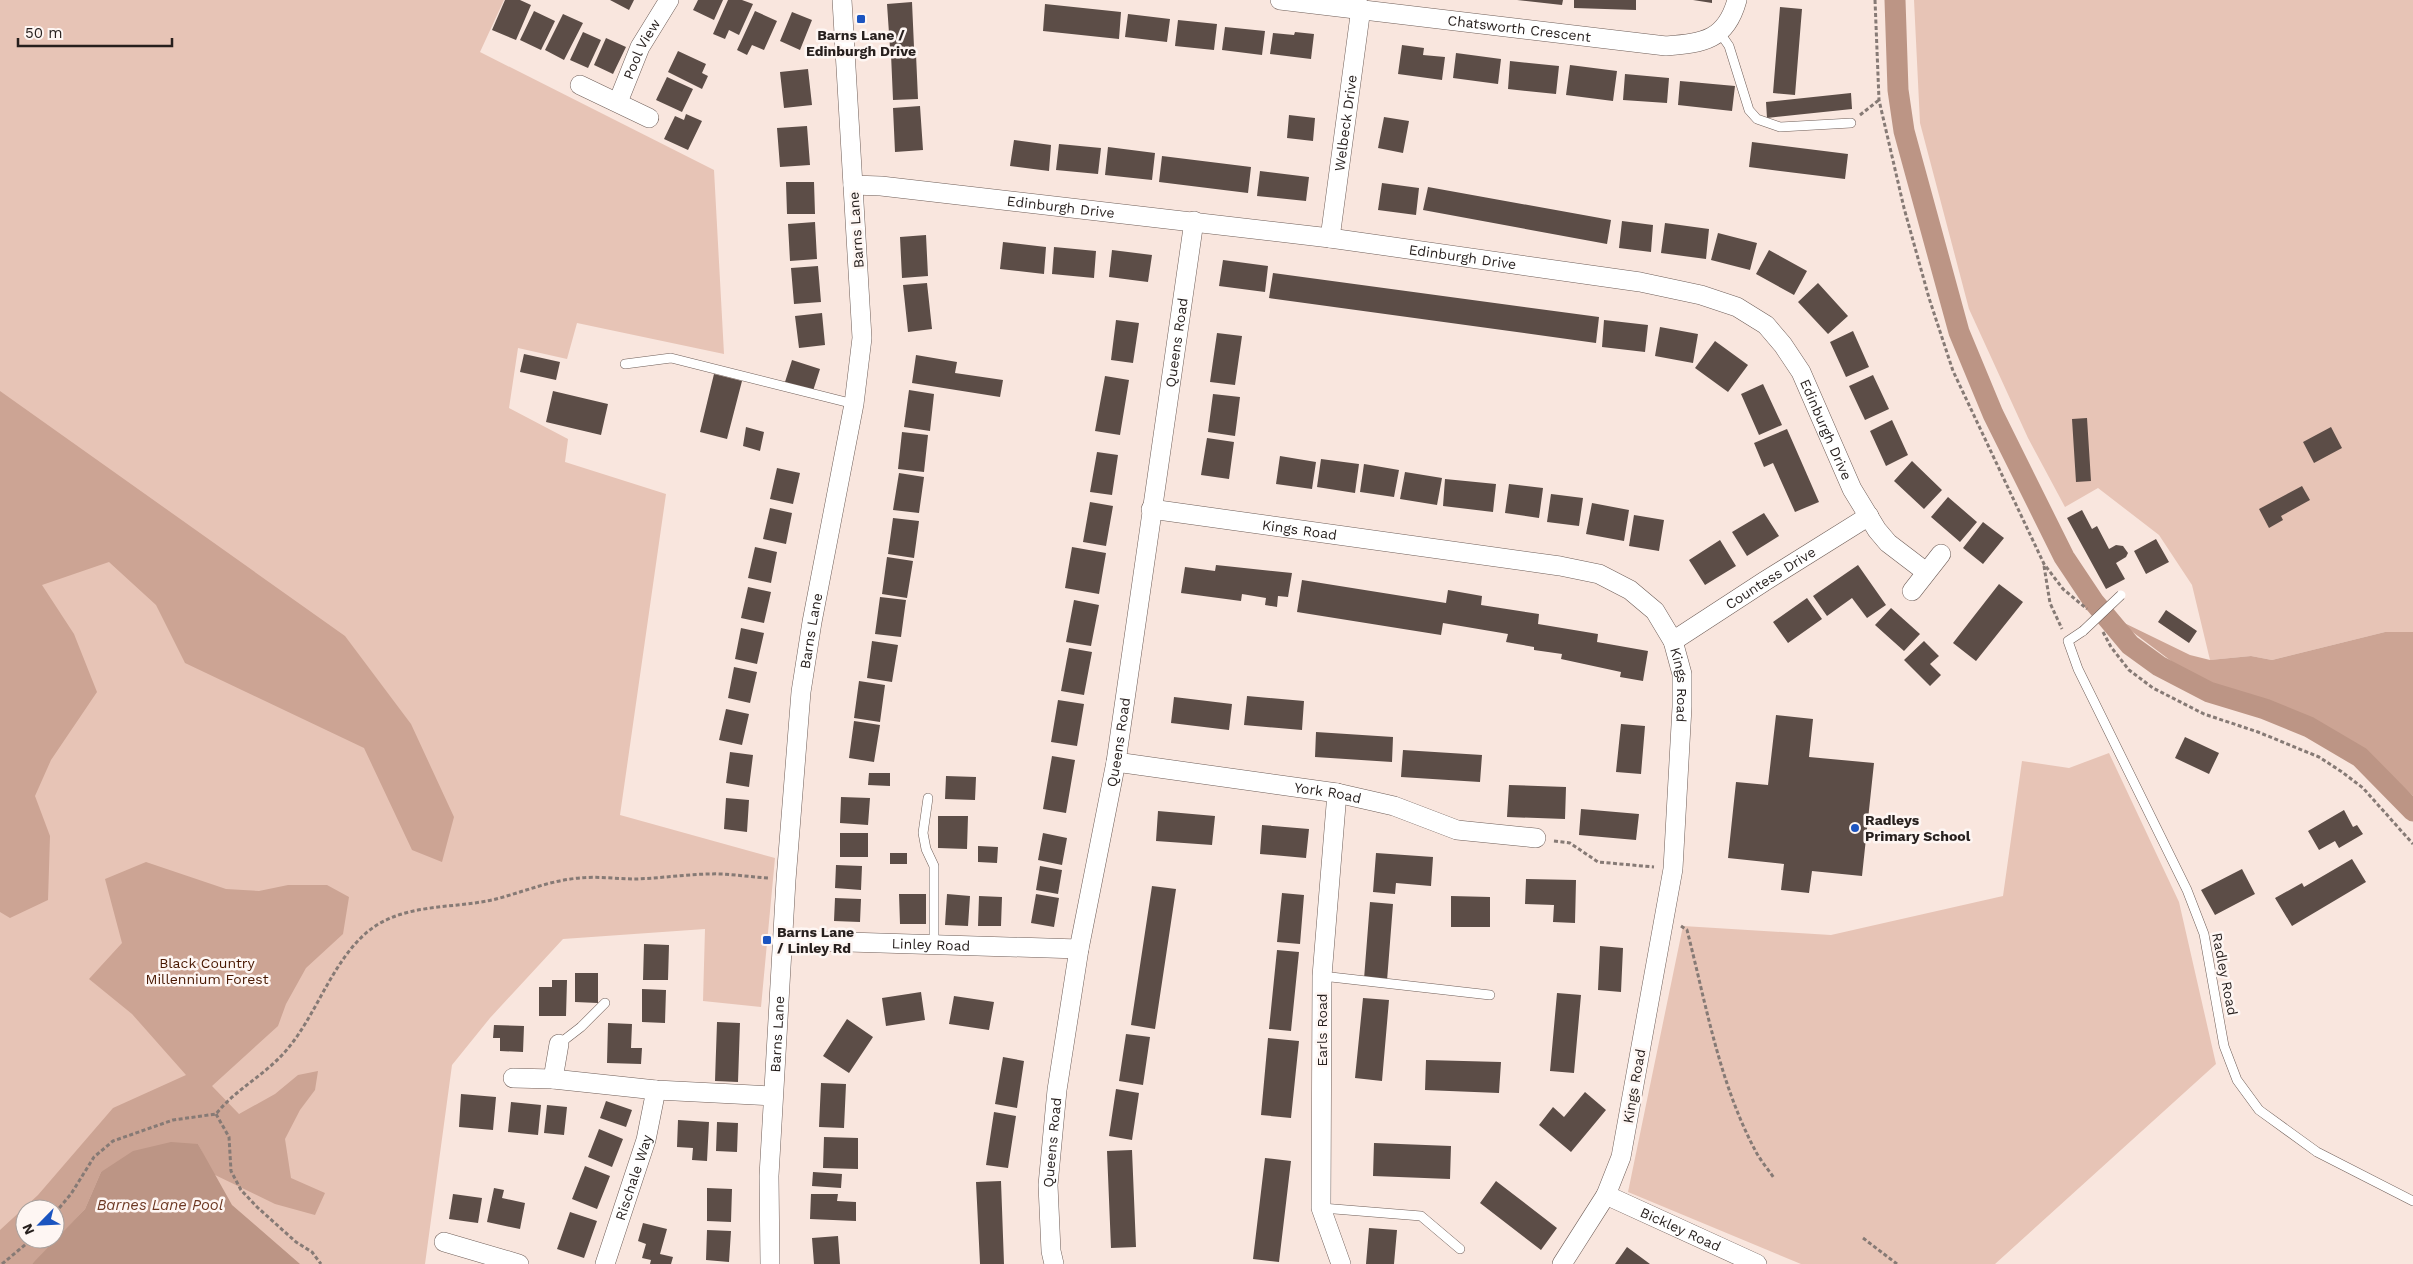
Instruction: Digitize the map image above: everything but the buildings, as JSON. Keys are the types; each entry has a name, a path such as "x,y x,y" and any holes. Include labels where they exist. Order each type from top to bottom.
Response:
{"street":[{"name":"Pool View","path":"618,102 640,47 669,0"},
{"name":"Barns Lane","path":"770,1264 769,1176 773,1096 786,880 801,692 812,622 854,404 862,338 842,0"},
{"name":"Chatsworth Crescent","path":"1280,0 1361,8 1666,46 1695,44 1720,33"},
{"path":"1720,33 1732,18 1737,0"},
{"name":"Welbeck Drive","path":"1330,238 1361,8"},
{"path":"580,84 649,118"},
{"name":"Edinburgh Drive","path":"853,185 881,186 1330,238 1640,282 1701,295 1737,307 1766,325 1783,345 1801,372 1852,489 1869,516 1888,543 1926,572"},
{"name":"Queens Road","path":"1054,1264 1051,1251 1048,1185 1057,1090 1078,949 1116,762 1151,508 1194,221"},
{"name":"Kings Road","path":"1151,508 1560,566 1599,574 1630,590 1655,611 1673,641 1682,674 1682,707 1673,869 1665,914 1620,1157 1606,1195 1562,1264"},
{"name":"Countess Drive","path":"1673,641 1869,516"},
{"path":"1912,592 1941,554"},
{"name":"York Road","path":"1116,762 1336,793 1394,806 1457,830 1536,838"},
{"name":"Earls Road","path":"1336,793 1322,976 1321,1208 1340,1264"},
{"name":"Linley Road","path":"783,940 1078,949"},
{"path":"553,1079 559,1044"},
{"path":"513,1078 553,1079 656,1090 773,1096"},
{"name":"Rischale Way","path":"606,1264 646,1140 656,1090"},
{"name":"Bickley Road","path":"1606,1195 1757,1264"},
{"path":"444,1242 487,1259 518,1264"}],"lane":[{"path":"1720,33 1730,46 1749,110 1756,119 1780,127 1851,124"},
{"path":"625,364 672,358 854,404"},
{"path":"2068,641 2083,631 2121,595"},
{"name":"Radley Road","path":"2068,641 2082,678 2187,890 2204,934 2224,1046 2237,1080 2259,1110 2317,1152 2413,1201"},
{"path":"928,798 924,833 926,849 934,866 934,944"},
{"path":"1322,976 1490,994"},
{"path":"559,1044 582,1027 605,1002"},
{"path":"1321,1208 1421,1216 1460,1249"}],"path":[{"path":"1875,0 1879,100 1929,298 1953,371 2044,564 2063,589 2092,615"},
{"path":"1851,124 1879,100"},
{"path":"2044,564 2050,603 2068,641"},
{"path":"2100,626 2111,647 2129,670 2153,688 2204,714 2258,732 2319,757 2363,788 2413,844"},
{"path":"1536,838 1570,843 1598,862 1673,869"},
{"path":"65,1201 94,1157 113,1141 173,1120 216,1114 227,1100 283,1055 300,1033 319,996 347,955 367,933 408,911 492,900 579,878 636,879 723,874 786,880"},
{"path":"1665,914 1687,930 1724,1074 1752,1144 1774,1178"},
{"path":"216,1114 229,1137 231,1171 241,1190 270,1219 312,1252 321,1264"},
{"path":"1863,1238 1897,1264"},
{"path":"2,1264 20,1249"}],"green space":[{"path":"0,0 504,0 480,52 714,170 724,354 577,323 567,359 518,348 509,408 568,439 565,462 666,494 620,815 775,858 761,1007 703,1001 705,929 563,939 490,1018 452,1065 425,1264 0,1264"},
{"path":"1914,0 2413,0 2413,632 2385,632 2272,660 2251,656 2210,660 2192,585 2159,535 2098,488 2065,507 2028,438 1969,309 1920,123"},
{"path":"0,391 345,636 411,724 454,817 442,862 412,850 364,748 185,663 156,605 109,562 42,585 74,634 97,692 51,760 35,796 50,836 48,900 10,918 0,912"},
{"path":"2114,618 2190,655 2210,660 2251,656 2272,660 2385,632 2413,632 2413,796 2361,749 2317,721 2203,685"},
{"path":"2109,753 2179,902 2216,1064 1995,1264 1801,1264 1628,1192 1683,926 1831,935 2003,896 2022,761 2069,768"},
{"name":"Black Country Millennium Forest","path":"146,862 226,889 259,891 288,885 327,885 349,897 343,934 306,968 286,1004 278,1026 212,1086 239,1114 275,1094 298,1075 318,1071 315,1090 300,1110 285,1139 291,1178 325,1193 315,1215 275,1204 213,1174 198,1144 101,1172 85,1209 65,1230 65,1199 34,1199 113,1108 186,1075 132,1014 89,979 122,943 105,879"},
{"name":"Black Country Millennium Forest","path":"15,1216 15,1249 47,1249 32,1264 0,1264 0,1230"}],"water":[{"name":"Barnes Lane Pool","path":"171,1142 198,1144 232,1205 300,1264 32,1264 46,1249 65,1249 65,1230 85,1209 101,1172 133,1151"}],"waterway":[{"path":"1895,0 1898,90 1904,131 1959,332 1993,414 2064,557 2094,602 2130,645 2159,666 2209,692 2265,709 2309,727 2360,757 2413,811"}],"place":[{"name":"Barns Lane / Edinburgh Drive","path":"861,19"},
{"name":"Radleys Primary School","path":"1855,828"},
{"name":"Barns Lane / Linley Rd","path":"767,940"}]}
